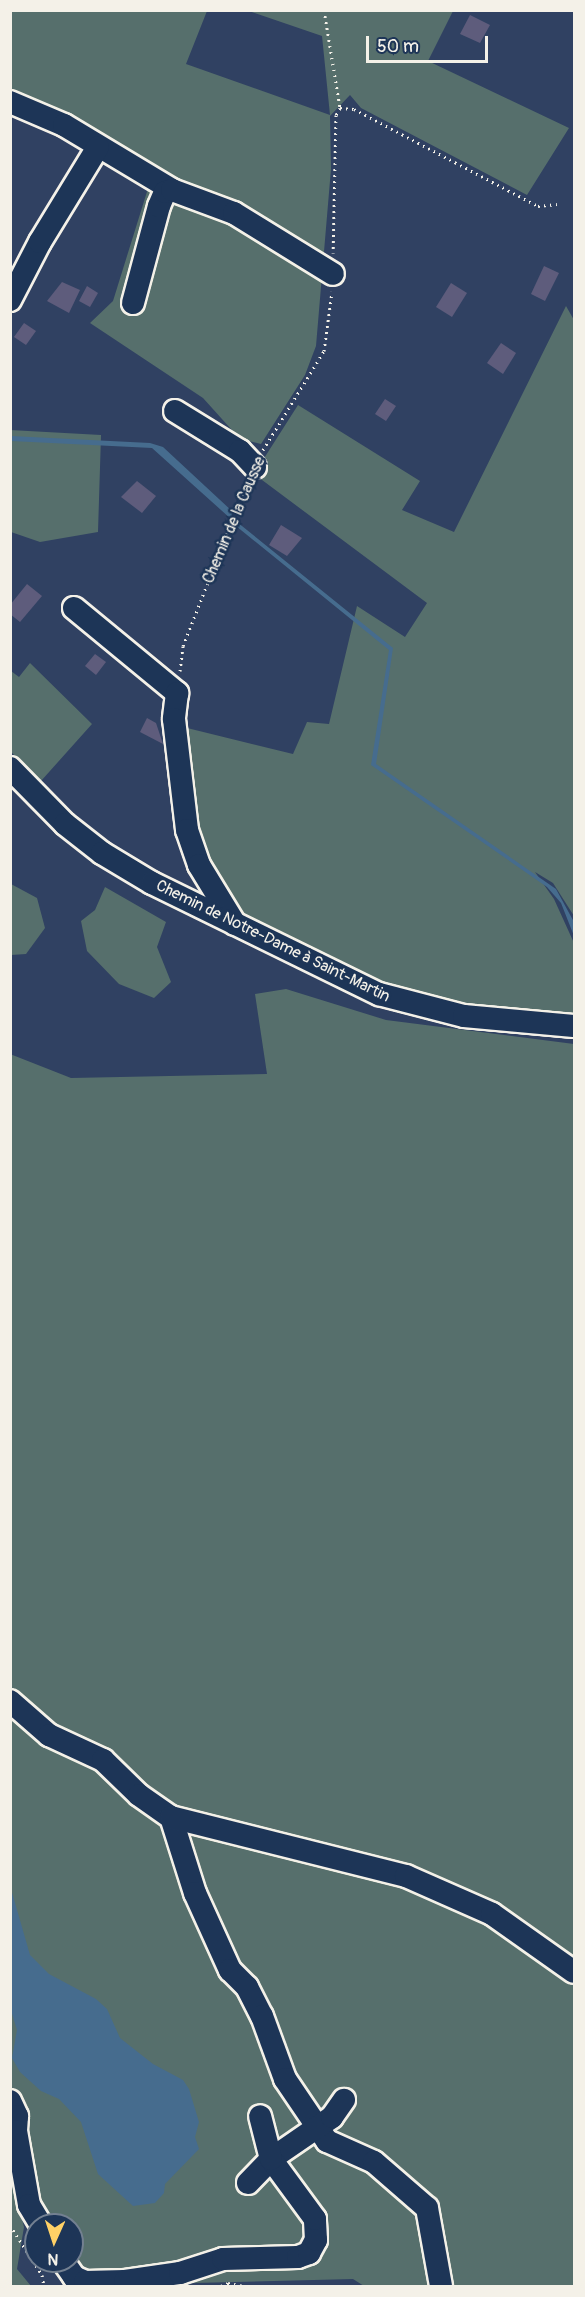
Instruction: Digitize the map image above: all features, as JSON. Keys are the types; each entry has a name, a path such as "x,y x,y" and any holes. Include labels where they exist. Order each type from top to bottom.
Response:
{"street":[{"path":"10,102 64,125 172,190 234,213 333,274"},
{"path":"10,300 40,242 98,147"},
{"path":"133,303 159,206 165,192 172,190"},
{"path":"175,411 240,451 255,467"},
{"path":"74,608 177,693 174,719 187,830 199,865 235,924"},
{"name":"Chemin de Notre-Dame à Saint-Martin","path":"10,768 64,824 102,853 235,924 379,994 424,1009 464,1017 574,1026"},
{"path":"10,1701 49,1735 103,1760 139,1795 171,1817 406,1876 492,1914 574,1972"},
{"path":"171,1817 195,1893 230,1970 246,1987 262,2016 285,2079 327,2141 374,2162 427,2208 441,2286"},
{"path":"248,2184 271,2159 332,2118 344,2100"},
{"path":"10,2101 17,2116 16,2131 29,2205 34,2213"},
{"path":"71,2273 74,2277 86,2282 125,2281 180,2273 223,2259 298,2257 309,2253 316,2240 315,2219 271,2159 260,2116"}],"path":[{"name":"Chemin de la Causse","path":"177,693 183,646 219,549 255,467 324,351 331,314 336,115 340,108 324,10"},
{"path":"340,108 354,109 538,206 557,204"},
{"path":"10,2225 42,2276 44,2286"},
{"path":"221,2286 228,2283 244,2286"}],"green space":[{"path":"10,11 207,11 186,64 330,115 322,36 249,11 453,11 428,61 569,128 527,195 361,108 350,95 330,116 331,169 316,346 305,375 261,444 240,439 203,398 90,323 113,301 150,182 11,94"},
{"path":"566,306 574,320 574,916 553,883 535,872 554,899 574,943 574,1015 428,1003 384,991 246,920 205,864 179,726 293,754 307,722 329,724 357,606 405,637 427,603 254,474 298,405 420,481 402,510 454,532"},
{"path":"10,430 101,435 98,532 40,542 11,532"},
{"path":"30,663 92,724 41,781 11,752 11,671 19,677"},
{"path":"11,884 37,898 45,928 26,954 11,955"},
{"path":"105,887 166,922 157,947 171,982 154,998 119,984 87,951 81,921 95,910"},
{"path":"286,989 386,1020 574,1044 574,2286 364,2286 353,2279 68,2286 62,2273 84,2273 84,2213 36,2213 10,2156 10,1054 71,1078 267,1074 255,994"},
{"path":"11,2174 24,2227 17,2269 31,2286 11,2286"}],"water":[{"path":"11,436 150,443 163,447 233,512 231,519 152,448 11,441"},
{"path":"237,522 393,648 376,764 556,889 574,922 574,936 561,903 547,887 371,765 389,650 236,526"},
{"path":"11,1889 30,1955 49,1974 96,1999 107,2009 120,2038 153,2064 183,2080 189,2089 199,2122 195,2137 199,2149 165,2184 164,2193 155,2203 133,2206 98,2174 81,2122 59,2099 41,2091 20,2072 12,2058 17,2030 10,2007"}],"building":[{"path":"470,15 490,25 480,43 460,34"},
{"path":"544,266 559,273 545,301 531,294"},
{"path":"62,282 80,290 69,313 47,301"},
{"path":"451,283 467,293 452,317 436,307"},
{"path":"87,286 98,293 90,307 79,301"},
{"path":"24,323 36,331 26,345 14,337"},
{"path":"501,343 516,353 503,374 487,363"},
{"path":"385,399 396,406 386,421 375,414"},
{"path":"137,481 156,496 142,513 121,497"},
{"path":"281,525 302,538 287,556 269,545"},
{"path":"27,584 42,596 20,622 10,614 10,605"},
{"path":"95,654 106,662 96,675 85,666"},
{"path":"147,718 156,723 163,744 140,732"}]}
